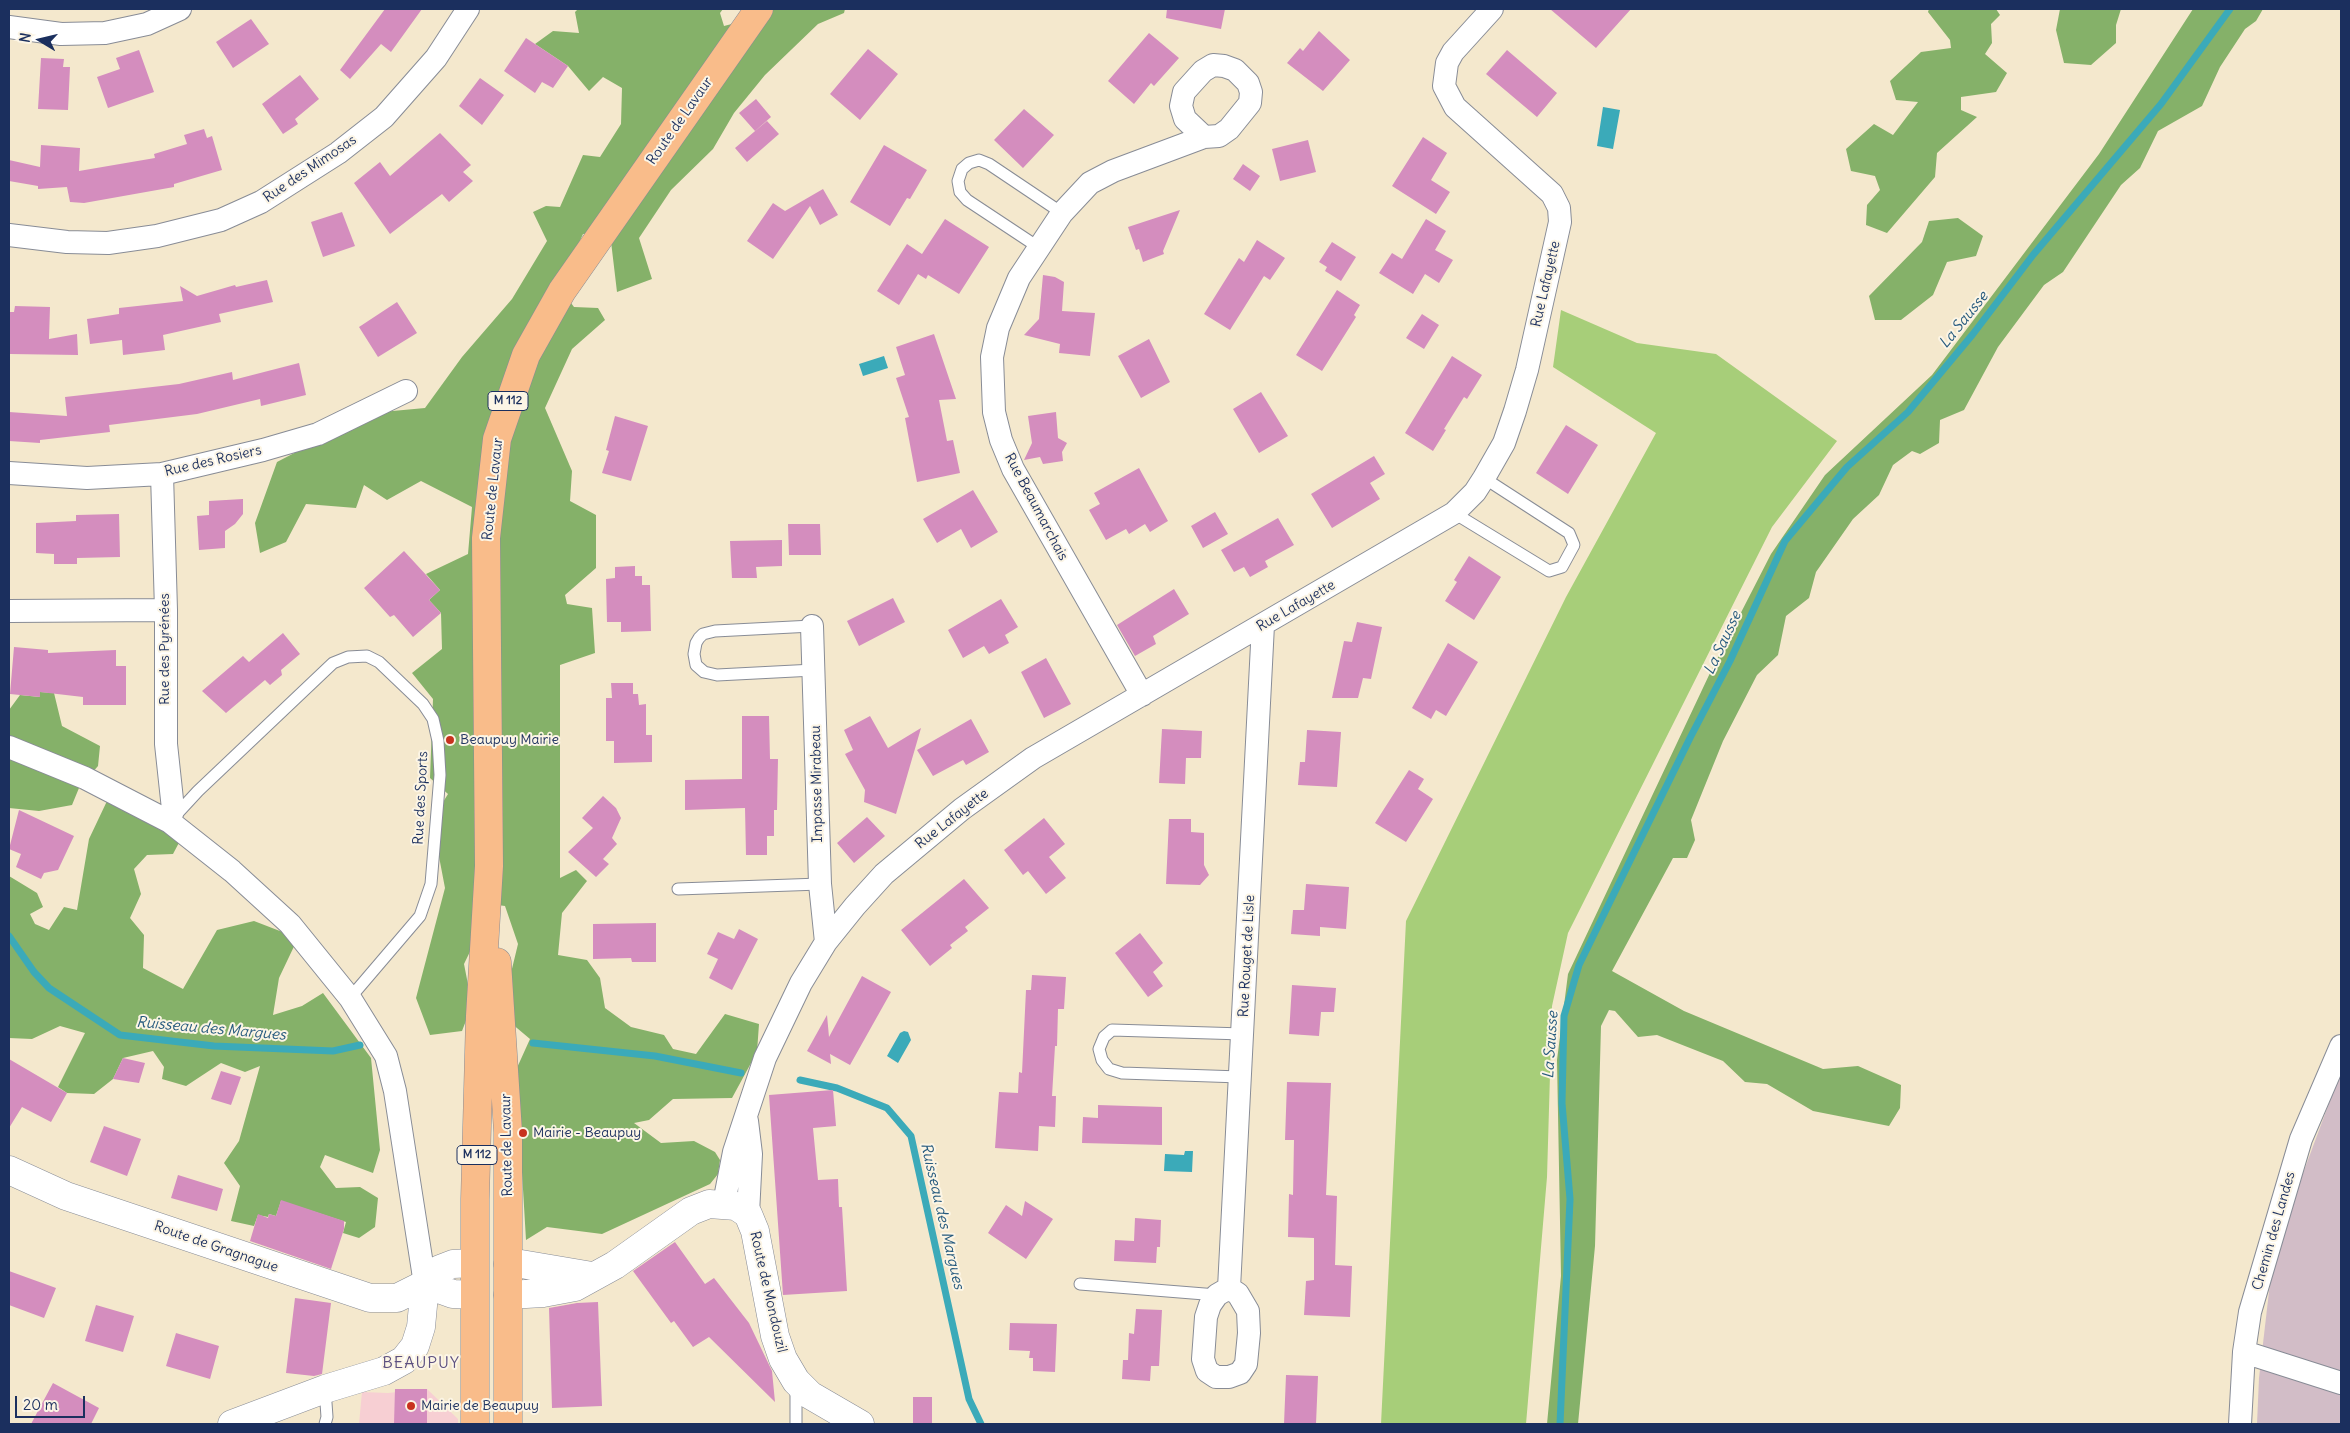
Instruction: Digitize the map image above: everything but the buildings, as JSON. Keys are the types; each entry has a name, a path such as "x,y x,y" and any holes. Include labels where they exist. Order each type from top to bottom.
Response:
{"main road":[{"name":"Route de Lavaur","path":"475,1424 474,1263 480,1016 489,866 486,538 497,439 508,402 526,354 562,291 759,9"},
{"name":"Route de Lavaur","path":"489,866 501,1006 508,1123 508,1424"},
{"path":"474,1263 508,1264"},
{"path":"474,1295 508,1296"}],"street":[{"path":"9,27 61,34 105,32 147,24 180,9"},
{"name":"Rue des Mimosas","path":"9,235 67,242 108,243 157,236 220,220 261,202 323,163 384,117 436,58 468,9"},
{"name":"Rue Lafayette","path":"736,1209 734,1152 765,1058 801,983 826,942 884,874 962,810 1033,758 1454,513 1475,492 1484,478 1504,443 1515,411 1527,370 1560,222 1559,208 1552,194 1455,107 1444,86 1447,63 1453,52 1492,9"},
{"name":"Rue Beaumarchais","path":"1142,695 1013,469 1001,440 994,412 992,357 998,328 1020,278 1038,247 1062,213 1090,182 1113,171 1204,138"},
{"name":"Rue des Rosiers","path":"9,473 87,478 162,474 263,450 318,434 406,391"},
{"name":"Rue des Pyrénées","path":"162,474 166,610 166,744 173,809 170,822"},
{"path":"9,611 166,610"},
{"name":"Rue Rouget de Lisle","path":"1223,1292 1243,1034 1264,625"},
{"name":"Impasse Mirabeau","path":"812,626 820,884 826,942"},
{"path":"9,747 86,778 170,822 232,871 290,924 350,998 386,1056 395,1090 425,1284 421,1327 415,1346 404,1360 384,1371 325,1390 246,1422"},
{"name":"Chemin des Landes","path":"2240,1424 2244,1352 2250,1312 2301,1139 2341,1046"},
{"name":"Route de Gragnague","path":"9,1170 66,1196 370,1298 397,1298 425,1284 440,1269 453,1264 474,1263"},
{"path":"508,1296 543,1293 575,1286 615,1265 691,1211 709,1204 736,1209"},
{"name":"Route de Mondouzil","path":"736,1209 755,1231 775,1336 783,1359 796,1382 810,1394 860,1424"},
{"path":"508,1264 521,1264 592,1276"},
{"path":"425,1284 453,1294 474,1295"},
{"path":"2244,1352 2341,1383"}],"lane":[{"path":"1038,247 967,200 960,192 958,181 962,169 970,163 979,160 989,164 1062,213"},
{"path":"1454,513 1549,571 1562,566 1574,545 1569,533 1484,478"},
{"path":"812,626 715,631 703,634 696,643 694,654 696,665 704,672 717,674 814,670"},
{"name":"Rue des Sports","path":"170,822 198,791 333,663 348,657 367,656 379,662 423,704 433,719 438,742 440,775 431,884 420,916 350,998"},
{"path":"678,888 820,884"},
{"path":"1240,1077 1122,1073 1109,1068 1102,1060 1099,1049 1104,1037 1112,1030 1243,1034"},
{"path":"1080,1284 1223,1292"},
{"path":"796,1382 796,1424"},
{"path":"324,1424 327,1417 325,1390"}],"shaded area":[{"path":"2341,1071 2341,1424 2257,1424 2259,1378 2270,1283 2302,1176"},
{"path":"427,1389 458,1419 458,1424 359,1424 362,1392 388,1393"}],"green space":[{"path":"578,9 723,9 720,13 724,26 747,20 772,9 845,9 844,13 818,24 765,75 734,113 713,149 671,190 639,238 652,279 617,292 610,233 583,234 559,287 574,307 598,308 605,320 572,349 545,408 572,471 570,501 596,515 596,568 565,595 567,604 592,608 595,653 560,665 560,878 576,870 587,881 562,913 558,955 587,960 600,978 605,1008 631,1027 664,1035 673,1049 696,1054 725,1014 759,1024 757,1052 732,1098 673,1099 649,1120 634,1123 661,1143 694,1141 715,1152 720,1160 718,1174 710,1184 602,1234 547,1227 526,1240 516,1070 530,1039 511,1023 510,977 518,944 505,906 475,902 478,935 464,964 472,1005 462,1031 430,1035 416,998 445,888 432,820 448,794 430,778 433,699 412,673 442,649 441,613 429,600 440,590 426,574 468,554 472,507 421,481 387,500 364,485 356,508 306,504 286,542 260,553 255,523 277,462 371,413 425,408 462,357 512,299 547,241 533,212 546,206 560,207 583,155 600,157 621,124 622,88 603,77 589,91 568,66 535,44 553,31 579,33 575,12"},
{"path":"1929,9 1996,9 2000,15 1991,24 1992,43 1985,54 2007,73 1996,92 1961,97 1961,110 1977,117 1937,153 1935,177 1887,233 1866,225 1867,205 1880,190 1875,176 1851,171 1846,149 1874,124 1893,135 1918,102 1896,100 1890,81 1921,52 1951,48 1950,40 1928,12"},
{"path":"2060,9 2121,9 2116,25 2116,43 2091,65 2064,63 2056,30"},
{"path":"2193,9 2263,9 2256,21 2245,29 2220,67 2202,106 2158,131 2140,168 2121,185 2063,272 2044,285 1998,347 1964,410 1940,420 1939,443 1920,454 1912,451 1893,465 1879,495 1853,519 1816,572 1809,598 1786,616 1778,655 1757,675 1723,741 1691,820 1695,840 1687,858 1673,858 1612,971 1684,1011 1823,1069 1858,1066 1901,1085 1900,1108 1889,1126 1813,1111 1767,1084 1745,1082 1723,1061 1657,1035 1638,1037 1615,1011 1609,1010 1601,1026 1595,1246 1578,1424 1547,1424 1561,1276 1557,1060 1568,974 1710,673 1771,554 1825,475 1932,375 2099,154"},
{"path":"1958,218 1983,236 1976,256 1947,262 1933,295 1901,320 1875,320 1869,296 1922,242 1929,221"},
{"path":"1561,310 1637,343 1716,354 1837,441 1772,527 1568,933 1552,1006 1547,1177 1526,1424 1381,1424 1406,921 1566,597 1656,433 1553,367"},
{"path":"40,692 54,693 62,726 100,746 98,766 79,788 72,805 39,811 9,808 9,710 20,695 40,697"},
{"path":"107,801 182,837 173,854 147,855 134,869 141,894 130,918 144,935 143,968 183,989 217,930 254,921 298,938 279,978 273,1015 302,1006 323,993 371,1058 380,1150 373,1173 325,1155 320,1167 336,1188 360,1187 378,1198 375,1227 359,1238 343,1233 346,1222 281,1201 276,1216 269,1214 268,1217 258,1215 254,1226 231,1221 240,1186 224,1163 239,1141 260,1066 245,1072 221,1063 186,1086 162,1079 164,1067 153,1051 123,1058 113,1079 94,1094 67,1093 58,1087 85,1033 60,1026 32,1039 9,1038 9,876 37,893 43,907 30,914 35,924 49,930 64,907 77,910 89,839"}],"water":[{"path":"1603,107 1620,110 1613,149 1597,146"},
{"path":"884,356 888,368 863,376 859,364"},
{"path":"908,1032 911,1040 898,1063 887,1056 900,1033"},
{"path":"1185,1151 1193,1151 1192,1172 1164,1171 1165,1154 1184,1155"}],"waterway":[{"name":"La Sausse","path":"1560,1424 1570,1199 1562,1103 1564,1016 1579,965 1690,738 1730,661 1785,541 1847,467 1908,412 1973,334 2033,255 2161,104 2230,9"},
{"name":"Ruisseau des Margues","path":"9,936 34,972 49,988 120,1035 214,1046 333,1051 360,1045"},
{"name":"Ruisseau des Margues","path":"533,1043 655,1056 741,1073"},
{"name":"Ruisseau des Margues","path":"800,1080 837,1088 887,1108 911,1136 969,1399 981,1424"}],"place":[{"name":"Beaupuy Mairie","path":"450,740"},
{"name":"Mairie - Beaupuy","path":"523,1133"},
{"name":"Mairie de Beaupuy","path":"411,1406"}],"district":[{"name":"BEAUPUY","path":"421,1363"}]}
